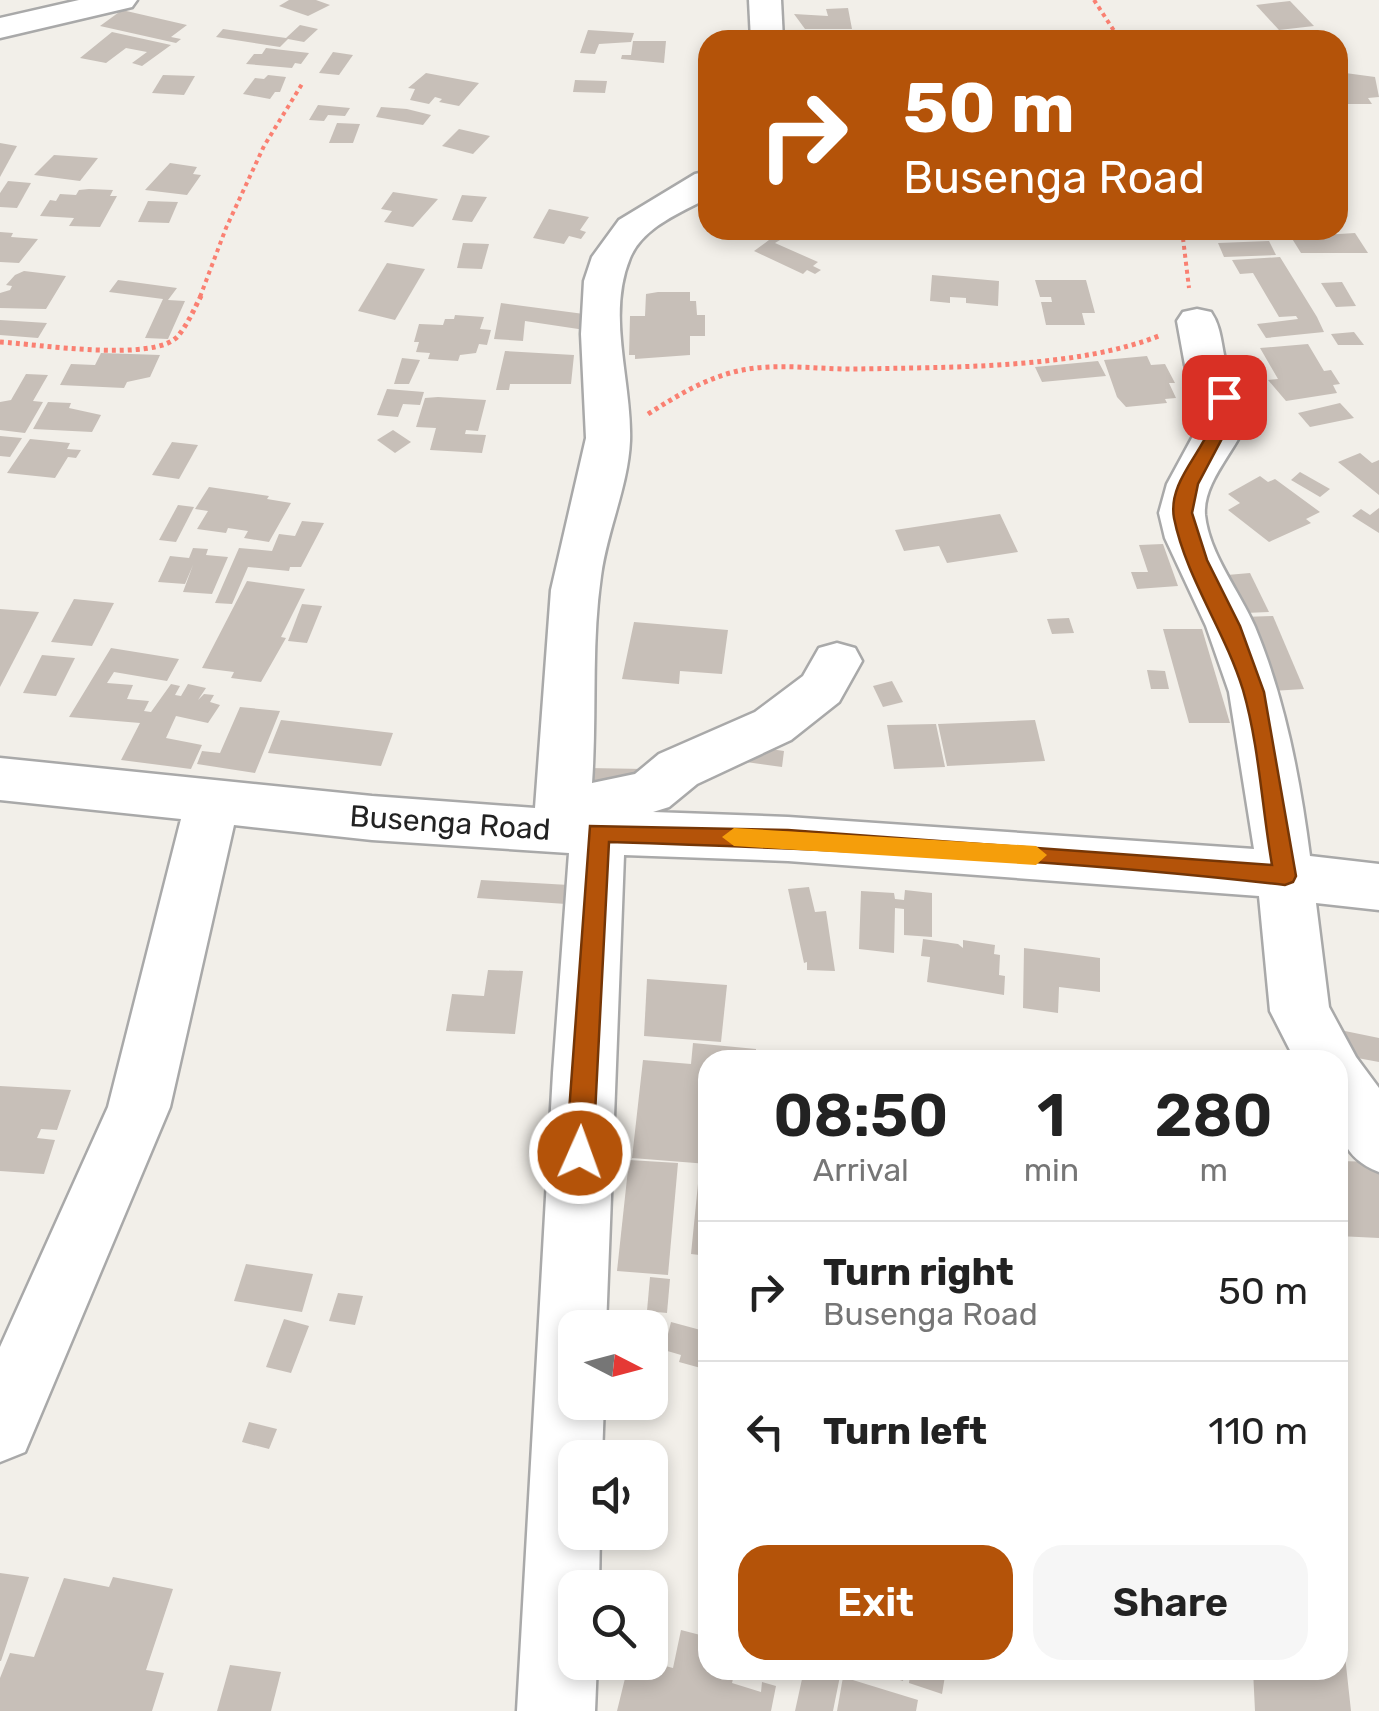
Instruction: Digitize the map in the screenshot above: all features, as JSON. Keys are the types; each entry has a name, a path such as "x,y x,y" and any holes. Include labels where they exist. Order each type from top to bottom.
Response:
{"street":[{"path":"0,28 121,0"},
{"path":"765,0 766,30"},
{"path":"556,1711 582,1093 570,639 580,563 598,506 608,438 602,374 602,301 612,261 624,237 698,189"},
{"path":"1198,320 1206,365 1224,397 1226,414 1189,484 1182,513 1194,553 1230,626 1254,692 1285,876 1300,1011 1322,1050"},
{"path":"572,824 650,792 678,768 772,726 822,689 837,661"},
{"name":"Busenga Road","path":"0,780 212,802 1209,867 1379,887"},
{"path":"0,1427 139,1107 212,802"},
{"path":"1348,1094 1379,1143"}],"path":[{"path":"1094,0 1114,30"},
{"path":"0,342 134,350 160,346 177,338 206,287 226,228 264,146 302,84"},
{"path":"608,438 693,386 733,372 804,365 854,369 1040,362 1144,342 1198,320 1188,287 1183,240"}],"building":[{"path":"289,0 316,0 330,5 308,16 279,6"},
{"path":"1290,1 1314,26 1279,30 1256,5"},
{"path":"848,8 852,29 805,29 794,14 828,16 826,9"},
{"path":"122,10 187,25 171,37 181,39 176,43 100,26"},
{"path":"300,25 318,29 304,42 288,39 280,47 216,37 223,29 286,38"},
{"path":"588,30 634,33 631,42 599,44 595,54 580,53"},
{"path":"112,32 171,45 142,66 132,63 147,52 126,48 106,63 80,58"},
{"path":"633,41 666,41 664,63 621,59 622,55 631,55"},
{"path":"266,48 309,53 292,68 246,64"},
{"path":"333,52 353,55 339,75 319,73"},
{"path":"426,73 479,83 459,106 439,102 442,99 435,97 429,104 410,100 415,89 408,88"},
{"path":"1348,73 1375,77 1379,97 1368,98 1372,104 1348,104"},
{"path":"163,75 195,76 184,95 152,93"},
{"path":"286,77 280,92 270,99 243,94 255,78"},
{"path":"575,80 607,81 605,93 573,92"},
{"path":"318,105 350,108 345,116 309,120"},
{"path":"381,107 431,115 423,125 376,117"},
{"path":"337,123 360,124 353,143 329,143"},
{"path":"459,129 490,136 473,154 442,146"},
{"path":"0,143 17,146 0,177"},
{"path":"54,155 98,158 80,181 34,175"},
{"path":"170,163 197,167 193,174 201,175 187,195 145,190"},
{"path":"8,181 31,183 17,208 0,207 0,193"},
{"path":"79,190 113,190 110,196 117,196 100,227 69,226 74,218 40,216 50,200 56,201 60,194 76,195"},
{"path":"393,192 438,199 413,227 384,222 392,211 381,209"},
{"path":"462,195 487,197 472,222 452,220"},
{"path":"148,201 178,202 169,223 138,222"},
{"path":"549,209 589,217 580,230 586,232 581,239 569,236 564,244 533,238"},
{"path":"0,232 38,239 19,263 0,262"},
{"path":"1348,233 1355,233 1368,253 1301,253 1293,240 1348,240"},
{"path":"769,240 780,240 775,243 818,262 813,266 821,270 815,274 807,270 803,274 754,251"},
{"path":"1269,241 1276,255 1224,257 1218,243"},
{"path":"463,243 489,244 482,269 457,268"},
{"path":"1280,257 1324,332 1266,338 1257,324 1298,319 1279,317 1253,273 1240,274 1232,260"},
{"path":"387,263 425,269 395,320 358,311"},
{"path":"24,271 66,276 46,309 0,308 0,293 10,290 12,286 6,285"},
{"path":"932,275 999,281 998,306 966,303 966,298 950,297 950,303 930,301"},
{"path":"118,280 177,288 168,300 185,301 168,339 145,338 163,299 109,292"},
{"path":"1035,280 1086,280 1095,313 1082,313 1085,325 1046,325 1041,302 1052,302 1051,297 1040,297"},
{"path":"1342,282 1356,306 1336,307 1321,283"},
{"path":"690,292 690,301 696,301 697,315 705,315 705,336 690,336 690,355 635,359 635,355 629,355 630,316 645,316 646,294"},
{"path":"501,303 584,314 585,330 525,321 523,341 494,339"},
{"path":"455,315 484,317 480,329 491,330 487,345 479,344 476,353 460,355 458,361 428,359 430,353 416,352 419,342 414,342 419,324 443,325 445,319 454,319"},
{"path":"0,320 47,323 38,338 0,335"},
{"path":"1354,332 1364,345 1338,345 1331,334"},
{"path":"1308,344 1324,371 1331,370 1340,384 1333,385 1337,393 1286,401 1268,380 1278,379 1260,348"},
{"path":"505,351 574,355 571,384 510,384 509,390 496,390"},
{"path":"101,353 160,355 150,377 127,382 124,388 60,385 71,364 95,365"},
{"path":"1147,356 1151,365 1165,364 1175,383 1169,383 1176,398 1165,399 1167,403 1126,407 1117,397 1104,360"},
{"path":"402,358 420,360 409,384 394,384"},
{"path":"1098,361 1106,376 1042,382 1035,367"},
{"path":"26,374 48,375 33,401 43,402 25,433 0,430 0,402 11,400"},
{"path":"387,389 424,392 420,405 403,404 398,417 377,415"},
{"path":"425,398 486,400 478,431 466,430 465,434 486,435 482,453 430,450 436,428 416,427"},
{"path":"48,402 71,403 69,408 101,415 92,432 33,429"},
{"path":"1340,403 1354,418 1310,427 1298,413"},
{"path":"393,430 411,442 395,453 377,440"},
{"path":"0,436 22,438 10,457 0,456"},
{"path":"30,439 70,443 67,449 81,450 76,458 68,457 55,478 7,473"},
{"path":"172,442 198,445 179,479 152,475"},
{"path":"1360,453 1372,463 1379,460 1379,495 1338,462"},
{"path":"1300,472 1330,489 1320,497 1291,480"},
{"path":"1260,476 1268,482 1275,479 1320,512 1306,519 1311,523 1269,542 1228,510 1240,503 1228,494"},
{"path":"209,487 291,503 269,542 244,538 248,531 197,529 208,511 195,509"},
{"path":"178,505 194,507 176,542 159,540"},
{"path":"1379,508 1379,533 1352,516 1361,509 1370,515"},
{"path":"1000,514 1018,552 947,563 939,546 904,551 895,530"},
{"path":"302,521 324,523 301,567 290,567 289,571 248,567 232,604 215,603 239,548 272,551 279,534 295,536"},
{"path":"1163,544 1178,586 1137,589 1131,572 1148,572 1139,545"},
{"path":"193,548 208,549 206,555 228,557 212,594 183,592 193,565 185,584 158,582 170,556 189,558"},
{"path":"1250,573 1269,612 1245,613 1227,575"},
{"path":"247,581 305,589 281,637 286,638 261,682 231,678 234,672 202,668"},
{"path":"74,599 114,603 92,646 51,642"},
{"path":"302,604 322,606 307,643 288,641"},
{"path":"0,609 39,612 0,687"},
{"path":"1273,616 1304,689 1272,691 1242,617"},
{"path":"1069,618 1074,633 1052,634 1047,619"},
{"path":"634,622 728,630 722,674 680,671 679,684 622,679"},
{"path":"1163,629 1202,629 1230,723 1189,723"},
{"path":"111,648 179,659 167,681 114,672 107,683 133,685 127,699 149,701 144,711 151,712 171,684 180,686 175,695 181,696 188,684 206,688 198,700 204,694 214,695 210,702 220,705 208,723 176,716 166,738 202,745 191,769 121,760 140,723 69,717"},
{"path":"42,655 75,658 56,696 23,693"},
{"path":"1147,670 1165,671 1169,689 1151,689"},
{"path":"892,681 903,702 883,707 873,686"},
{"path":"240,707 280,711 255,773 197,764 202,751 220,753"},
{"path":"281,720 393,733 381,766 268,753"},
{"path":"1035,720 1045,761 947,766 938,724"},
{"path":"936,724 945,767 894,769 887,725"},
{"path":"749,746 784,751 782,767 746,762"},
{"path":"588,768 645,769 643,784 587,783"},
{"path":"481,880 569,885 566,904 477,898"},
{"path":"809,887 815,912 826,911 835,971 807,970 807,962 804,963 788,889"},
{"path":"905,890 932,893 932,937 904,935 904,909 895,908 894,953 859,949 861,891 894,893 895,899 904,900"},
{"path":"923,939 963,948 963,940 995,945 994,954 1000,955 999,975 1005,976 1004,995 927,982 930,957 921,956"},
{"path":"1024,948 1100,958 1100,992 1059,987 1058,1013 1023,1008"},
{"path":"488,970 523,971 515,1034 446,1031 452,994 484,996"},
{"path":"647,979 727,985 721,1042 644,1036"},
{"path":"1340,1030 1379,1038 1379,1062 1348,1056 1348,1050 1341,1050"},
{"path":"693,1043 756,1049 698,1050 698,1163 632,1158 643,1060 691,1064"},
{"path":"0,1086 71,1090 57,1130 41,1129 37,1138 55,1140 44,1174 0,1171"},
{"path":"629,1160 678,1163 668,1275 617,1271"},
{"path":"1348,1161 1379,1162 1379,1238 1348,1236"},
{"path":"698,1184 698,1255 691,1254"},
{"path":"246,1264 313,1274 302,1312 234,1301"},
{"path":"650,1277 670,1279 667,1310 647,1310"},
{"path":"338,1293 363,1296 355,1325 329,1321"},
{"path":"284,1319 309,1326 291,1373 266,1367"},
{"path":"671,1322 698,1329 698,1367 679,1362 681,1355 668,1351"},
{"path":"249,1422 277,1429 269,1449 242,1442"},
{"path":"0,1573 29,1577 1,1661 0,1661"},
{"path":"113,1577 173,1589 146,1670 164,1673 152,1711 0,1711 0,1678 10,1653 34,1657 64,1578 109,1587"},
{"path":"681,1630 698,1634 698,1680 733,1680 732,1683 761,1692 762,1682 776,1686 771,1711 617,1711 625,1680 668,1680 668,1667 673,1668"},
{"path":"230,1665 281,1672 271,1711 217,1711"},
{"path":"802,1680 839,1680 833,1711 795,1711"},
{"path":"842,1680 918,1700 916,1711 837,1711"},
{"path":"909,1680 944,1680 942,1694"},
{"path":"1253,1680 1348,1680 1351,1711 1255,1711"}],"slow traffic":[{"path":"734,837 1036,855"}],"route":[{"path":"580,1153 598,832 788,839 1209,867 1285,876 1254,692 1230,626 1206,583 1182,513 1189,484 1226,414 1224,397"}]}
